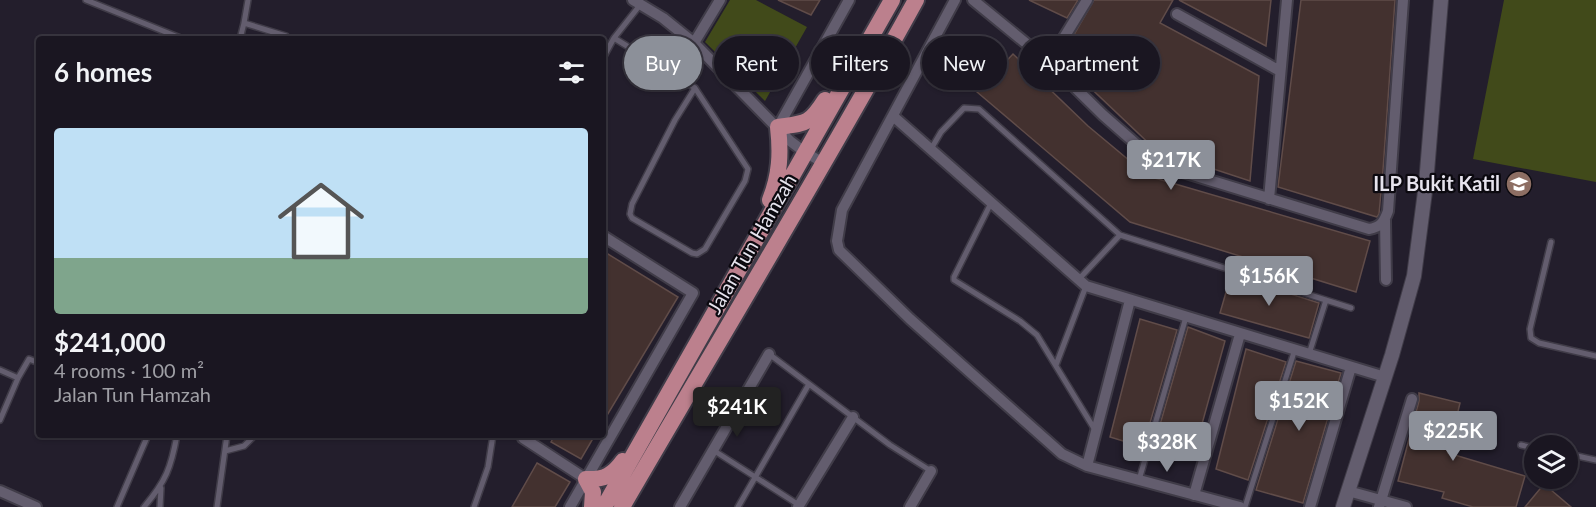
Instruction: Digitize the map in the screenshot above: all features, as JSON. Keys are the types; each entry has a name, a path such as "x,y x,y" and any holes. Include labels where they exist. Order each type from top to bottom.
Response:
{"main road":[{"name":"Jalan Tun Hamzah","path":"604,507 892,0"},
{"name":"Jalan Tun Hamzah","path":"896,36 916,0"},
{"path":"899,36 924,0"},
{"path":"730,283 775,187 781,151 778,127 808,122 815,116 882,18"},
{"name":"Jalan Tun Hamzah","path":"622,507 865,90"},
{"path":"586,479 597,480 607,477 617,469 654,418"},
{"path":"586,479 593,492 592,507"}],"street":[{"path":"698,36 720,0"},
{"path":"778,127 849,0"},
{"path":"954,0 842,210 837,241 839,250 910,319 1062,454 1087,466 1240,507"},
{"path":"973,0 1019,38"},
{"path":"1065,36 1087,0"},
{"path":"1269,199 1287,0"},
{"path":"1386,280 1385,220 1388,211 1403,0"},
{"path":"1343,507 1408,299 1418,252 1431,140 1441,0"},
{"path":"637,2 663,18 685,36"},
{"path":"1177,14 1280,71"},
{"path":"702,51 806,153 824,163"},
{"path":"1077,90 1160,165 1369,229 1378,227 1385,220"},
{"path":"893,116 1082,283 1130,300 1385,377"},
{"path":"570,507 693,293 606,238"},
{"path":"1087,466 1130,300"},
{"path":"1194,495 1240,334"},
{"path":"680,507 770,354"},
{"path":"1310,507 1351,367"},
{"path":"1380,504 1412,399"},
{"path":"799,506 853,417"},
{"path":"523,438 586,479"},
{"path":"910,507 930,471"},
{"path":"0,491 36,507"},
{"path":"1348,491 1380,504 1406,507"}],"lane":[{"path":"86,0 176,36"},
{"path":"241,36 248,0"},
{"path":"606,53 637,2"},
{"path":"244,22 286,36"},
{"path":"614,38 624,44"},
{"path":"695,88 746,164 748,174 705,249 697,254 632,218 630,214 632,204 675,120 695,88"},
{"path":"931,149 941,132 964,108 979,109 1120,235 1351,308"},
{"path":"991,203 954,280 1029,328 1036,335 1096,431"},
{"path":"1056,365 1082,283 1120,235"},
{"path":"1551,242 1530,329 1531,338 1539,344 1596,356"},
{"path":"1309,354 1326,300"},
{"path":"1139,480 1186,317"},
{"path":"1245,507 1294,350"},
{"path":"770,354 890,445 930,471"},
{"path":"0,420 29,359 36,362"},
{"path":"0,371 18,378"},
{"path":"738,507 809,384"},
{"path":"117,507 147,438"},
{"path":"144,507 160,488 172,464 176,438"},
{"path":"217,507 227,438"},
{"path":"225,451 244,446 252,438"},
{"path":"474,507 488,467 493,438"},
{"path":"713,450 799,506"},
{"path":"1578,456 1596,460"},
{"path":"160,488 160,507"}],"green space":[{"path":"730,0 756,0 807,27 799,41 799,36 714,36 714,51 705,42"},
{"path":"1504,0 1596,0 1596,182 1473,159"},
{"path":"754,90 771,90 765,101"}],"building":[{"path":"778,0 820,0 811,15"},
{"path":"1029,0 1078,0 1067,18"},
{"path":"1094,0 1173,0 1160,23 1259,76 1250,181 1156,150 1093,90 1160,90 1160,36 1073,36"},
{"path":"1179,0 1271,0 1266,46"},
{"path":"1301,0 1395,0 1383,170 1377,217 1278,187"},
{"path":"1013,54 1019,60 1019,90 1050,90 1088,126 1148,176 1370,241 1356,292 1130,222 977,92 979,90 1007,90 1007,60"},
{"path":"606,253 678,297 606,417"},
{"path":"1231,275 1319,303 1309,338 1220,313"},
{"path":"1140,319 1177,330 1143,447 1110,437"},
{"path":"1188,327 1225,341 1192,460 1153,449"},
{"path":"1246,349 1286,362 1248,480 1216,469"},
{"path":"1296,361 1341,373 1303,503 1256,490"},
{"path":"1419,393 1460,403 1448,453 1524,476 1516,507 1473,507 1442,498 1444,492 1398,481 1419,401"},
{"path":"553,438 593,438 581,459 551,442"},
{"path":"537,463 570,482 555,507 512,507"},
{"path":"1540,489 1550,489 1571,507 1525,507"}],"place":[{"name":"ILP Bukit Katil","path":"1519,184"}]}
